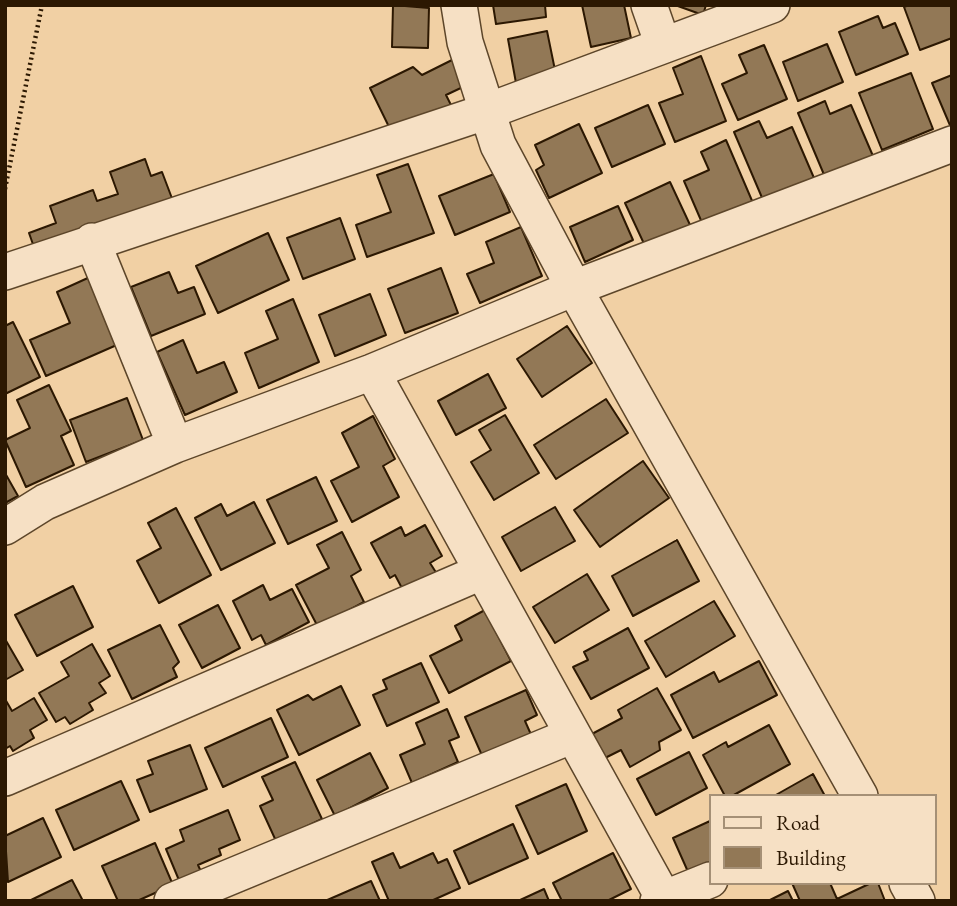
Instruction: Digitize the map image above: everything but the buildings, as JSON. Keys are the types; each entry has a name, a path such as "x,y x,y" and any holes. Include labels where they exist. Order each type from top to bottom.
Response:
{"street":[{"path":"459,5 465,42 498,145 574,288 859,794"},
{"path":"649,5 663,45"},
{"path":"5,272 488,111 663,45 738,12 772,5"},
{"path":"5,527 45,502 175,445 372,372 574,288 952,144"},
{"path":"93,241 175,445"},
{"path":"372,372 661,900 708,881"},
{"path":"5,778 481,572"},
{"path":"172,901 573,735"},
{"path":"908,885 917,901"}],"path":[{"path":"5,190 42,5"}]}
